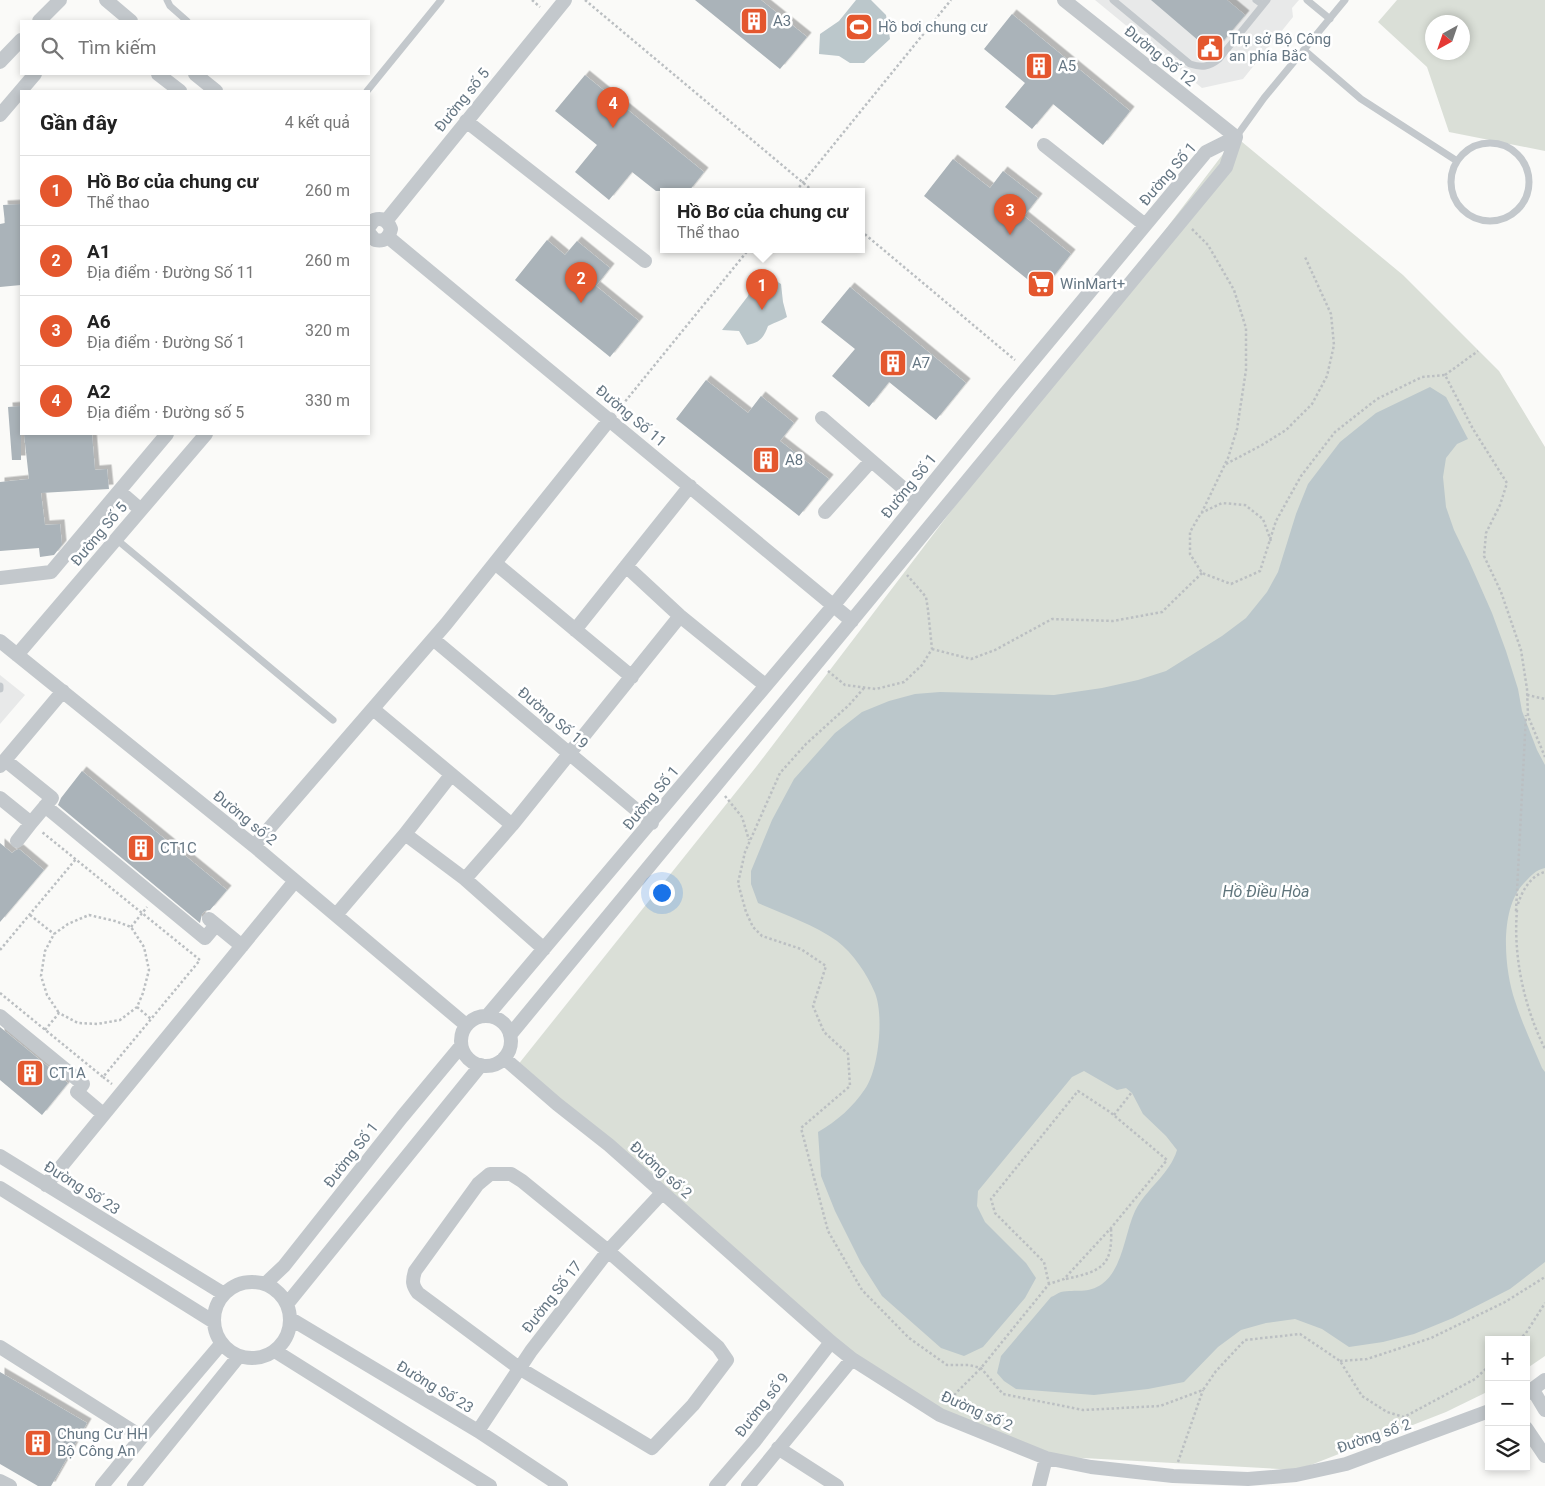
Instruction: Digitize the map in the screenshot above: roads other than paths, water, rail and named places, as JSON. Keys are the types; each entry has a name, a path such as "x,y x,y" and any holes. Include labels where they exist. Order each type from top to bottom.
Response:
{"street":[{"path":"40,20 60,0"},
{"path":"106,0 130,20"},
{"name":"Đường số 5","path":"386,221 565,0"},
{"name":"Đường Số 12","path":"1064,0 1236,137"},
{"path":"0,62 20,41"},
{"path":"21,90 34,75"},
{"path":"159,75 179,90"},
{"path":"195,75 215,90"},
{"path":"0,115 20,92"},
{"path":"466,121 645,261"},
{"path":"510,1035 1226,167 1236,137"},
{"name":"Đường Số 1","path":"487,1016 652,823 833,606 1206,152 1236,137"},
{"path":"1044,145 1145,225"},
{"path":"378,219 386,221 391,229 388,236 382,241 370,230 378,219"},
{"name":"Đường Số 11","path":"388,236 852,621"},
{"path":"822,418 918,501"},
{"path":"254,846 433,639 610,420"},
{"path":"0,578 51,572 166,435"},
{"name":"Đường Số 5","path":"18,655 205,435"},
{"path":"825,512 871,460"},
{"path":"575,630 690,486"},
{"path":"119,491 141,510"},
{"path":"495,563 632,677"},
{"path":"626,566 680,616 766,685"},
{"path":"465,879 512,825 680,616"},
{"name":"Đường Số 19","path":"433,639 652,823"},
{"name":"Đường số 2","path":"0,642 254,846 466,1025"},
{"path":"17,841 52,798 3,764 63,691"},
{"path":"373,709 512,825"},
{"path":"336,915 405,834 451,775"},
{"path":"0,798 31,823"},
{"path":"45,806 205,938 213,922 242,946"},
{"path":"405,834 465,879 544,949"},
{"path":"46,1184 295,881"},
{"path":"0,1016 83,1084 77,1092 104,1114"},
{"path":"487,1016 494,1017 504,1024 510,1035 510,1047 504,1058 494,1064 482,1065 469,1059 461,1046 462,1031 466,1025 472,1020 487,1016"},
{"name":"Đường Số 1","path":"265,1284 284,1266 461,1046"},
{"name":"Đường số 2","path":"504,1058 557,1104 609,1145 852,1359 940,1415 1046,1458 1092,1467 1173,1476 1297,1481 1485,1412"},
{"path":"287,1304 482,1065"},
{"name":"Đường Số 23","path":"0,1156 224,1294"},
{"path":"490,1174 511,1174 608,1251 718,1346 727,1360 694,1405 652,1448 519,1368 418,1293 413,1286 412,1279 415,1271 478,1184 490,1174"},
{"path":"0,1188 214,1322"},
{"name":"Đường Số 17","path":"478,1431 519,1368 608,1251 662,1193"},
{"path":"251,1282 265,1284 278,1292 287,1304 291,1319 289,1333 281,1346 269,1355 254,1359 239,1356 226,1348 217,1336 214,1322 216,1307 224,1294 236,1285 251,1282"},
{"name":"Đường Số 23","path":"291,1319 478,1431 561,1486"},
{"name":"Đường số 9","path":"716,1486 754,1442 831,1342"},
{"path":"102,1486 222,1343"},
{"path":"0,1347 142,1437"},
{"path":"275,1350 490,1486"},
{"path":"134,1486 239,1356"},
{"path":"748,1486 852,1359"},
{"path":"1545,1380 1530,1392 1545,1410"},
{"path":"1530,1434 1545,1456"},
{"path":"778,1448 837,1486"},
{"path":"1039,1486 1046,1458"},
{"path":"0,1481 10,1486"}],"lane":[{"path":"167,0 170,6 186,20"},
{"path":"368,90 441,0"},
{"path":"1113,0 1190,64 1201,68 1211,65 1219,59 1265,3 1256,0"},
{"path":"1307,0 1330,19"},
{"path":"1236,137 1264,98 1345,0"},
{"path":"1304,50 1361,99 1457,161"},
{"path":"1491,142 1504,145 1516,152 1525,163 1529,175 1530,189 1525,202 1506,219 1494,222 1481,221 1470,216 1460,208 1454,197 1451,185 1452,172 1457,161 1466,151 1478,145 1491,142"},
{"path":"116,539 333,720"}],"water":[{"name":"Hồ bơi chung cư","path":"856,0 871,0 886,15 890,39 864,63 850,63 839,56 819,54 820,34 839,21"},
{"path":"755,273 770,277 781,284 787,317 768,326 761,339 747,345 739,331 722,330 748,296"},
{"name":"Hồ Điều Hòa","path":"1430,387 1446,397 1468,439 1457,444 1446,458 1443,477 1446,507 1454,530 1492,613 1518,689 1522,711 1545,765 1545,868 1533,874 1516,894 1510,908 1507,923 1506,956 1515,1001 1545,1072 1545,1262 1510,1289 1453,1318 1414,1334 1383,1342 1349,1347 1322,1329 1295,1319 1266,1323 1241,1330 1218,1347 1184,1382 1148,1389 1094,1395 1016,1389 1004,1381 997,1373 1001,1356 1051,1297 1066,1291 1092,1289 1102,1284 1109,1277 1115,1269 1123,1250 1135,1211 1169,1167 1177,1150 1166,1136 1143,1114 1132,1093 1126,1088 1117,1090 1084,1071 1072,1077 978,1191 977,1206 985,1222 1026,1263 1036,1278 1025,1298 983,1347 964,1356 941,1348 882,1296 861,1263 835,1211 821,1176 818,1132 850,1108 865,1089 874,1069 879,1042 878,1003 864,971 837,941 798,920 758,903 751,884 751,871 772,820 794,779 835,733 862,712 889,701 915,694 940,692 1054,695 1102,688 1138,680 1166,671 1222,636 1246,618 1267,592 1278,572 1296,514 1308,484 1340,442 1376,413"}],"place":[{"name":"A3","path":"754,21"},
{"name":"Hồ bơi chung cư","path":"859,27"},
{"name":"Trụ sở Bộ Công an phía Bắc","path":"1210,48"},
{"name":"A5","path":"1039,66"},
{"name":"A2","path":"613,128"},
{"name":"A6","path":"1010,235"},
{"name":"WinMart+","path":"1041,284"},
{"name":"A1","path":"581,303"},
{"name":"Hồ Bơ của chung cư","path":"762,310"},
{"name":"A7","path":"893,363"},
{"name":"A8","path":"766,460"},
{"name":"CT1C","path":"141,848"},
{"name":"CT1A","path":"30,1073"},
{"name":"Chung Cư HH Bộ Công An","path":"38,1443"}]}
